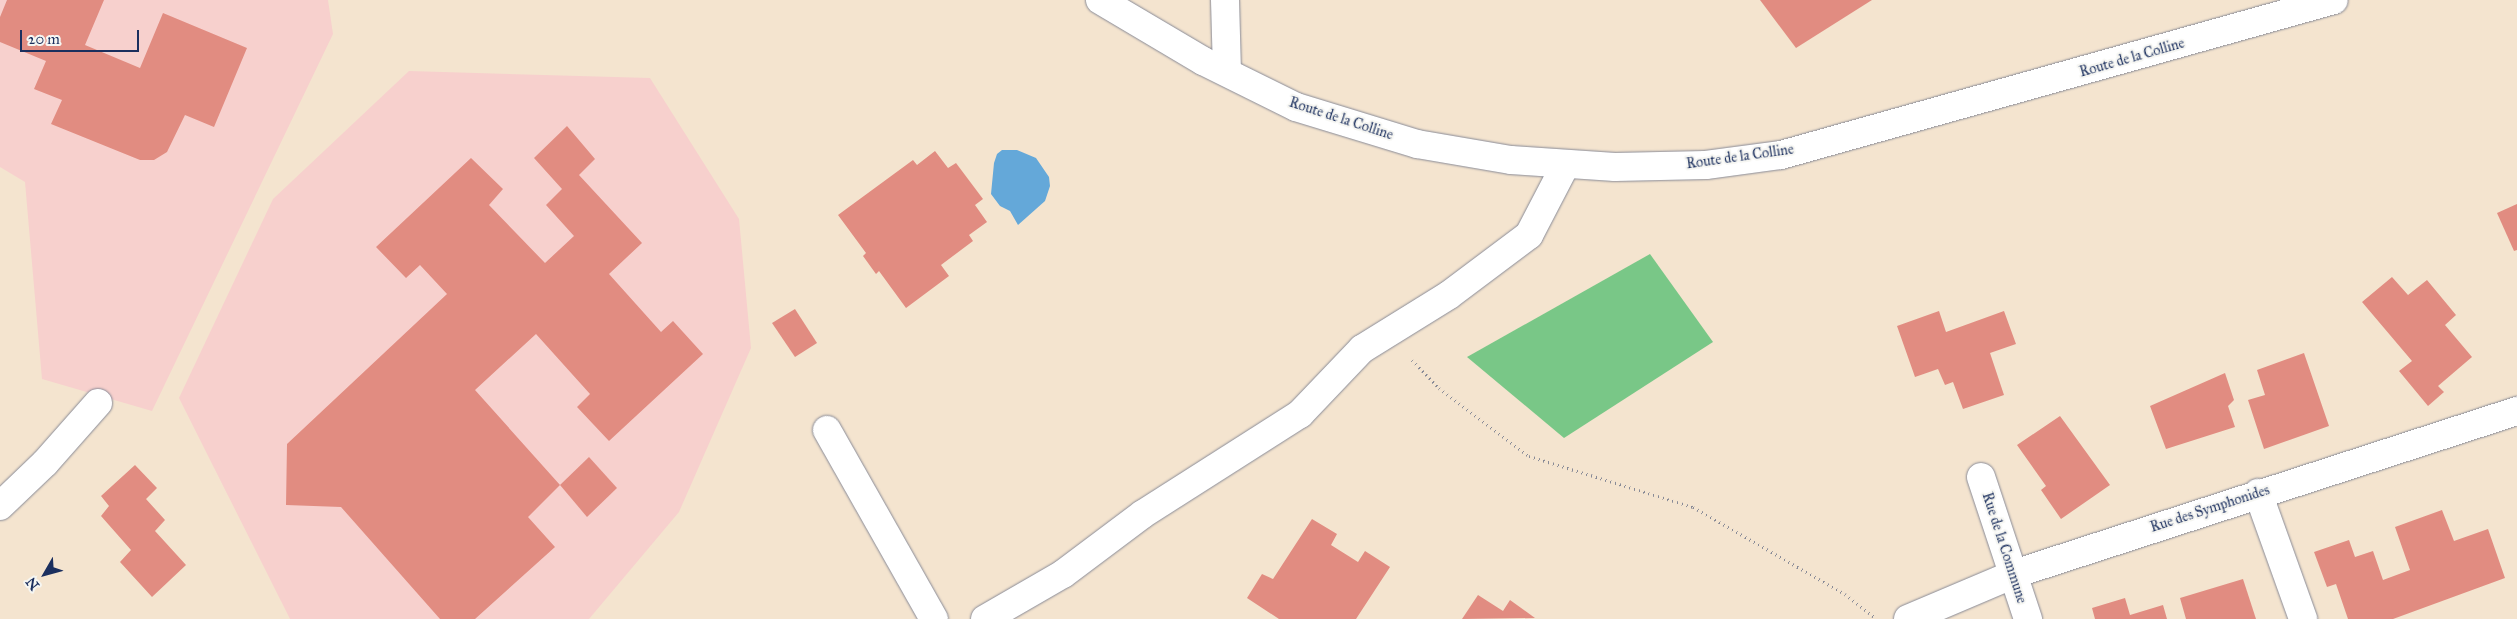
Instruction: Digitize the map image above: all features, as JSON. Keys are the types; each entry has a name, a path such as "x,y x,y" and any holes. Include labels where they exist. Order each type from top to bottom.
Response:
{"street":[{"name":"Route de la Colline","path":"1100,0 1227,72 1296,107 1417,144 1511,160 1615,168 1706,165 1781,154 2334,0"},
{"path":"1225,0 1227,72"},
{"path":"985,619 1062,574 1143,514 1300,414 1362,349 1449,295 1529,235 1566,164"},
{"path":"0,506 46,463 98,403"},
{"name":"Rue des Symphonides","path":"1908,619 2014,574 2258,493 2517,411"},
{"path":"828,430 934,619"},
{"name":"Rue de la Commune","path":"1980,477 2028,619"},
{"path":"2258,493 2303,619"}],"path":[{"path":"1386,334 1439,388 1529,456 1693,507 1844,594 1877,619"}],"shaded area":[{"path":"0,0 328,0 333,34 152,411 42,379 25,182 0,167"},
{"path":"409,71 650,78 739,219 751,348 679,512 589,619 290,619 179,398 273,199"}],"green space":[{"path":"1650,254 1713,342 1564,438 1467,357"}],"water":[{"path":"1002,150 1017,150 1036,158 1049,177 1050,186 1045,201 1018,225 1010,211 1000,206 991,194 994,163 997,154"}],"building":[{"path":"7,0 104,0 85,45 140,68 163,13 247,48 214,127 185,115 167,152 154,160 140,160 51,124 62,100 34,89 46,61 0,42 0,17"},
{"path":"1760,0 1872,0 1796,48"},
{"path":"567,126 595,159 579,175 642,243 609,274 661,332 673,321 703,354 609,441 577,407 590,394 536,334 475,390 560,485 528,517 555,547 475,619 440,619 341,507 286,505 287,444 447,294 420,265 406,278 376,247 471,158 503,189 489,205 545,263 574,236 546,205 562,189 534,158"},
{"path":"935,151 948,168 956,163 983,199 975,205 987,222 969,235 973,241 941,265 949,276 906,308 879,271 876,274 863,256 866,253 838,215 913,160 917,165"},
{"path":"2517,204 2517,250 2514,251 2497,213"},
{"path":"2392,277 2408,295 2427,280 2456,315 2445,325 2472,357 2438,386 2444,392 2428,406 2399,371 2412,361 2362,302"},
{"path":"795,309 817,343 795,357 772,323"},
{"path":"1939,311 1946,332 2004,311 2016,344 1990,353 2004,395 1963,409 1953,382 1945,385 1938,369 1915,377 1897,326"},
{"path":"2304,353 2329,426 2264,449 2248,400 2265,395 2257,370"},
{"path":"2225,373 2234,400 2228,406 2235,427 2166,449 2150,406"},
{"path":"2060,416 2110,485 2061,519 2041,490 2046,486 2017,445"},
{"path":"589,457 617,488 587,517 560,485"},
{"path":"135,465 157,488 146,499 165,520 155,531 186,565 152,597 120,562 131,550 101,516 109,506 101,496"},
{"path":"2442,510 2454,541 2488,529 2505,578 2393,619 2348,619 2336,584 2327,587 2314,552 2349,540 2355,557 2373,551 2383,580 2410,570 2395,527"},
{"path":"1312,519 1337,534 1331,545 1358,562 1365,551 1390,567 1356,619 1279,619 1247,598 1262,574 1273,579"},
{"path":"2243,579 2256,619 2186,619 2180,598"},
{"path":"1478,595 1503,611 1510,600 1535,618 1462,619"},
{"path":"2125,598 2130,615 2163,605 2167,619 2095,619 2092,608"}]}
